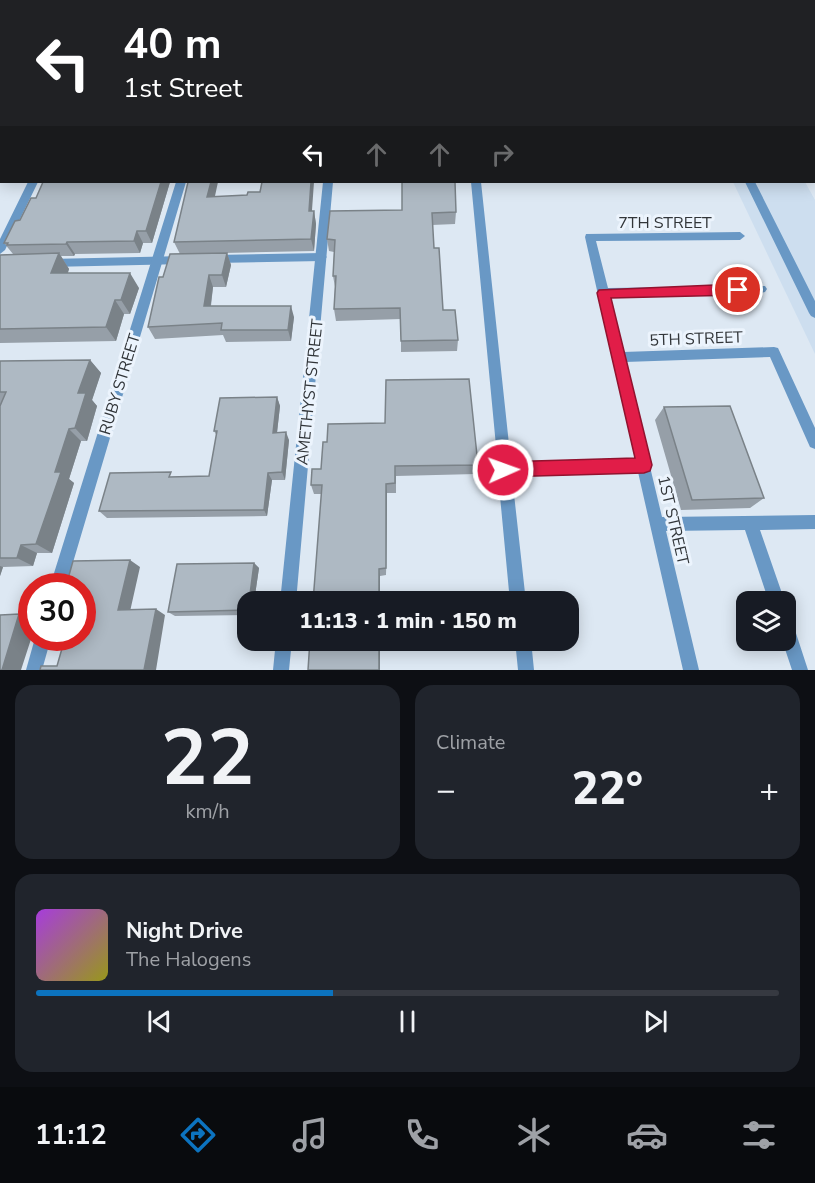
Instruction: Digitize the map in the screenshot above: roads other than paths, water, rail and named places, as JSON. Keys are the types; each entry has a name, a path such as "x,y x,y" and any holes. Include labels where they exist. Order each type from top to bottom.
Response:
{"street":[{"path":"0,250 33,183"},
{"name":"RUBY STREET","path":"62,573 181,183"},
{"name":"AMETHYST STREET","path":"289,591 328,183"},
{"path":"476,183 517,591"},
{"path":"750,183 815,314"},
{"name":"7TH STREET","path":"590,237 740,236"},
{"name":"1ST STREET","path":"590,237 692,670"},
{"path":"36,263 322,257"},
{"path":"604,293 761,289"},
{"name":"5TH STREET","path":"619,357 774,352 815,443"},
{"path":"503,470 644,465"},
{"path":"658,524 815,522"},
{"path":"750,523 773,591"},
{"path":"34,670 39,651"},
{"path":"281,670 283,651"},
{"path":"524,651 526,670"},
{"path":"794,651 801,670"}]}
